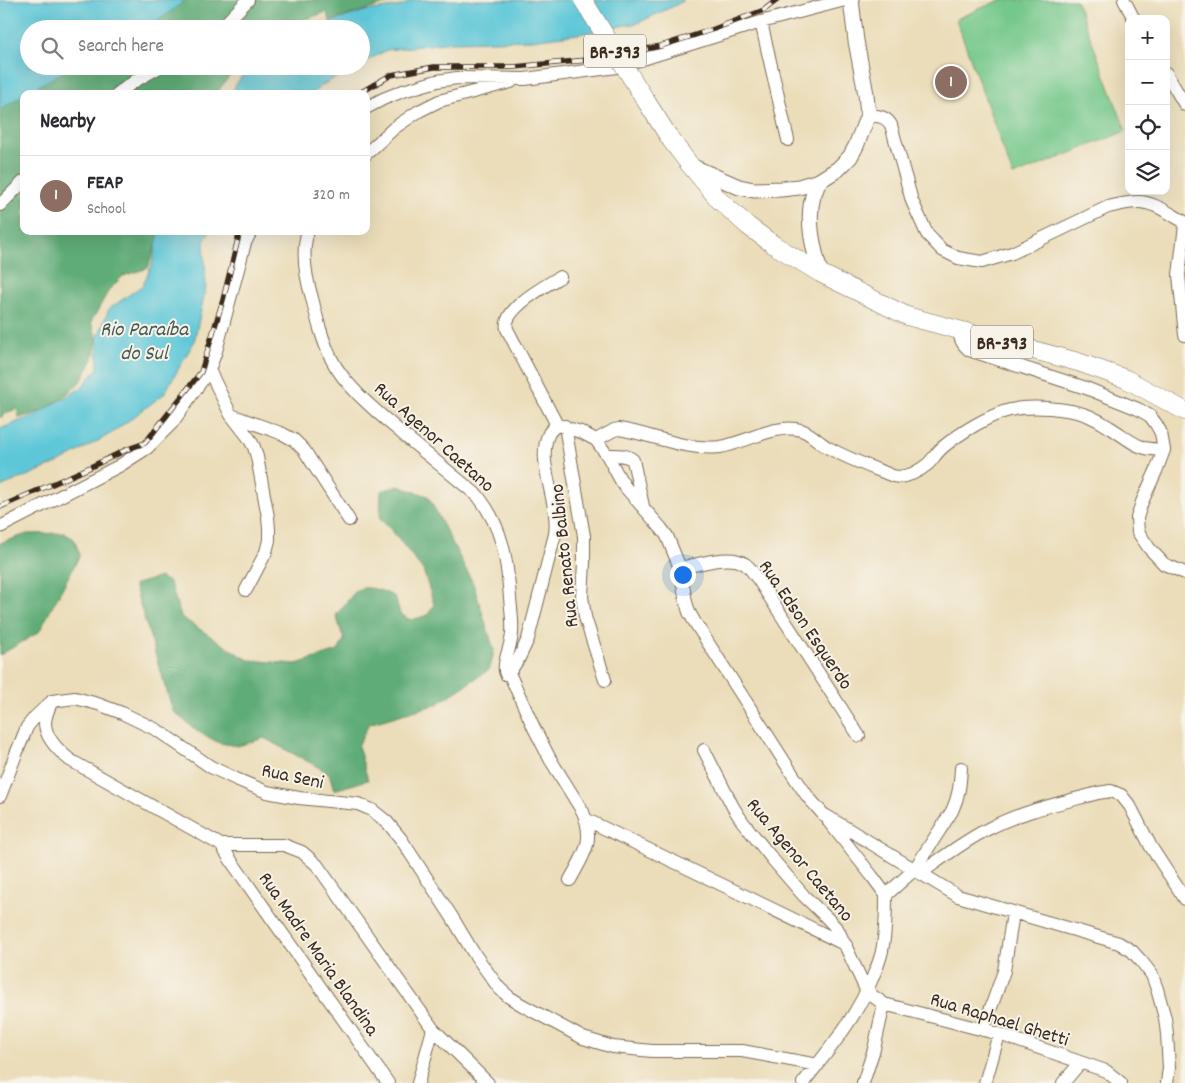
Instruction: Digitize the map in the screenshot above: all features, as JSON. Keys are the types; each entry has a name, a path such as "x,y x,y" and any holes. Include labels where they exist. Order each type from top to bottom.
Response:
{"highway":[{"name":"BR-393","path":"583,0 671,140 690,165 719,200 748,226 774,245 820,274 907,316 1078,362 1126,379 1185,411"}],"main road":[{"path":"690,165 739,186 754,190 790,188 819,181 838,169 850,157 861,136 868,115 851,0"},
{"path":"819,181 813,196 811,224 820,274"}],"street":[{"path":"229,20 248,0"},
{"path":"370,150 394,128 419,111 439,101 525,79 617,67 761,22 845,0"},
{"path":"1124,0 1132,15"},
{"path":"761,22 788,140"},
{"path":"123,90 145,75"},
{"path":"370,106 403,91 437,81 457,78 525,79"},
{"path":"1170,80 1185,105"},
{"path":"868,115 884,117 888,120 912,201 927,234 942,250 958,258 982,262 1012,253 1108,208 1124,203 1140,202 1153,205 1185,224 1182,276 1185,335"},
{"path":"0,205 20,185"},
{"path":"0,527 119,466 147,448 172,423 209,370 245,243 249,235"},
{"name":"Rua Agenor Caetano","path":"307,235 305,267 310,292 321,332 333,361 351,386 378,413 478,496 488,509 495,524 505,552 508,570 512,632 512,643 504,670 506,674 509,674 550,759 582,812 589,835 588,845 570,880"},
{"name":"Rua Renato Balbino","path":"560,277 539,290 510,313 506,325 561,425 584,536 582,596 586,617 605,680"},
{"path":"959,331 961,342 968,350 1086,388 1138,409 1150,416 1161,433 1164,450 1142,502 1137,518 1138,532 1149,548 1164,564 1185,573"},
{"path":"209,370 232,415 249,438 257,457 269,529 266,552 246,590"},
{"path":"596,440 619,429 667,442 702,447 719,447 787,428 802,430 826,446 852,459 899,478 909,475 927,464 943,447 993,415 1011,410 1042,408 1069,411 1089,416 1141,447 1164,450"},
{"path":"232,415 294,440 304,450 349,520"},
{"path":"509,674 520,658 528,638 555,534 555,514 545,459 546,440 550,432 561,425 596,440 607,454 620,479 666,536 680,568 686,602 694,621 808,797 886,895 886,930 883,947 867,992 859,1008 831,1048 803,1083"},
{"path":"607,454 622,455 633,460 644,509"},
{"name":"Rua Edson Esquerdo","path":"680,568 734,559 745,563 758,579 859,736"},
{"name":"Rua Seni","path":"52,701 75,698 122,713 157,730 211,767 267,792 299,798 358,804 372,810 387,822 401,839 494,982 508,997 584,1038 612,1047 652,1051 742,1051 818,1066"},
{"path":"0,796 27,728 35,716 52,701"},
{"name":"Rua Madre Maria Blandina","path":"52,701 45,725 56,747 70,760 222,844 284,845 302,852 317,865 433,1029 488,1083"},
{"name":"Rua Agenor Caetano","path":"704,750 742,821 804,896 834,924 846,945 867,992"},
{"path":"917,872 952,811 960,786 961,768"},
{"path":"886,895 917,872 988,829 1022,814 1111,791 1121,796 1130,806 1151,848 1185,899"},
{"path":"823,814 958,896 1119,943 1132,951 1152,975 1164,1018 1170,1068 1167,1083"},
{"path":"585,819 846,945"},
{"name":"Rua Madre Maria Blandina","path":"222,844 234,865 388,1083"},
{"path":"984,1030 1004,971 1014,913"},
{"name":"Rua Raphael Ghetti","path":"867,992 884,1004 999,1034 1106,1071 1121,1083"},
{"path":"863,1083 874,1049 884,1004"},
{"path":"418,1083 433,1029"},
{"path":"985,1083 999,1034"},
{"path":"1063,1083 1080,1063"}],"green space":[{"path":"156,0 398,0 333,20 330,20 327,12 303,20 131,20"},
{"path":"1000,0 1076,0 1125,131 1013,176 956,19"},
{"path":"35,75 230,75 219,90 20,90 20,235 157,235 158,238 148,268 123,276 109,290 91,322 97,339 93,359 82,380 45,410 19,418 17,409 8,412 0,418 0,88"},
{"path":"398,486 428,496 473,583 494,650 490,669 437,704 369,724 358,746 368,780 334,790 329,773 264,738 238,746 219,743 197,731 173,711 134,585 160,577 170,583 181,617 249,660 296,664 338,651 344,640 336,615 352,595 361,588 371,588 395,597 400,614 411,620 428,615 434,604 423,570 394,533 380,519 381,491"},
{"path":"64,533 74,539 80,555 39,632 0,655 0,543 27,534"}],"water":[{"path":"0,0 186,0 159,20 20,20 20,75 58,75 31,90 20,90 20,97 0,110"},
{"path":"412,0 684,0 638,23 532,40 452,42 387,50 370,59 370,20 338,20 365,11 402,6"},
{"path":"243,75 341,75 316,90 234,90"},
{"name":"Rio Paraíba do Sul","path":"158,235 208,235 204,242 206,287 194,342 164,394 112,433 58,463 0,487 0,429 37,414 81,388 98,368 97,339 109,309 143,285 152,264"}],"railway":[{"path":"365,90 391,75 434,67 514,67 598,59 661,46 764,10 777,0"},
{"path":"0,507 145,443 201,372 223,300 239,235"}],"place":[{"name":"FEAP","path":"951,82"}]}
